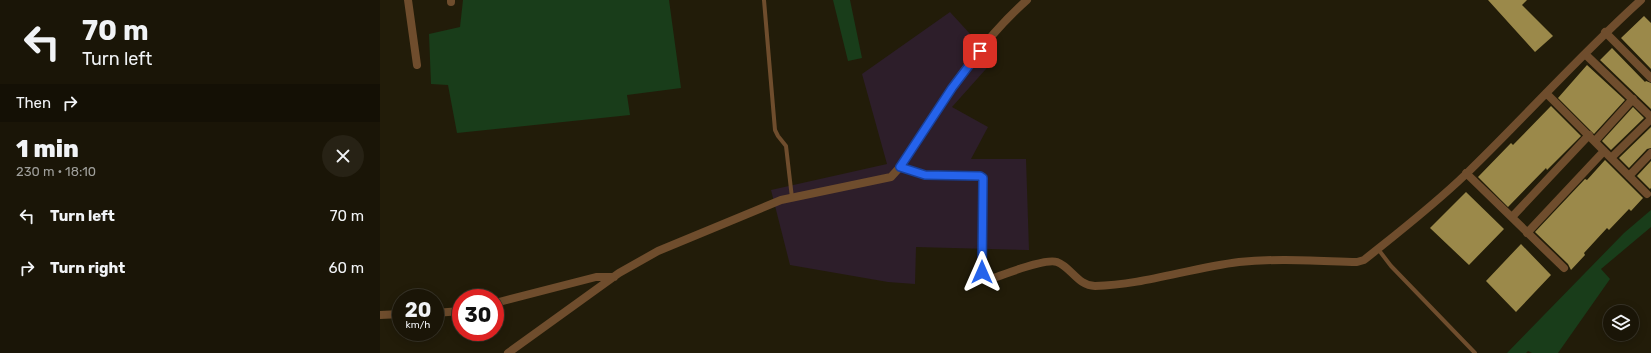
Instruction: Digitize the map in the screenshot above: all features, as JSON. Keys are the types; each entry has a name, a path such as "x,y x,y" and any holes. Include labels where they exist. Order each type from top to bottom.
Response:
{"street":[{"path":"408,0 417,65"},
{"path":"508,353 614,277 658,251 781,200 889,178 900,167 968,66 1005,21 1027,0"},
{"path":"900,167 925,175 982,176 982,272 989,278 1040,263 1055,261 1064,266 1084,284 1095,286 1135,282 1194,269 1244,262 1267,260 1358,262 1364,260 1421,215 1466,173 1585,54 1605,32 1641,0"},
{"path":"1605,32 1651,78"},
{"path":"1585,54 1651,118 1611,158"},
{"path":"1546,93 1647,194"},
{"path":"1512,217 1633,99"},
{"path":"1527,232 1604,150"},
{"path":"1629,176 1651,153"},
{"path":"1466,173 1564,268"},
{"path":"504,301 596,277 614,277"},
{"path":"380,315 392,314"}],"lane":[{"path":"764,0 775,130 786,146 792,198"},
{"path":"1378,249 1391,266 1474,353"}],"shaded area":[{"path":"950,12 994,60 952,107 988,127 971,159 1026,159 1029,250 916,247 915,284 888,282 790,265 771,190 887,164 862,74"}],"green space":[{"path":"463,0 669,0 681,88 627,95 630,115 457,133 448,85 431,84 429,34 460,27"},
{"path":"833,0 850,0 862,58 848,61"},
{"path":"1651,210 1651,227 1601,269 1610,279 1558,353 1532,353 1528,351 1526,353 1507,353 1624,233"}],"building":[{"path":"1488,0 1527,0 1522,5 1553,36 1535,52"},
{"path":"1644,16 1651,23 1651,69 1621,38"},
{"path":"1612,48 1645,82 1651,83 1651,109 1600,60"},
{"path":"1587,65 1625,100 1594,134 1558,98"},
{"path":"1551,106 1581,136 1547,170 1546,168 1508,207 1478,177 1511,143 1513,145"},
{"path":"1633,107 1644,118 1611,150 1602,141"},
{"path":"1651,127 1651,148 1647,149 1629,168 1619,158"},
{"path":"1605,160 1643,198 1631,211 1629,209 1609,230 1607,228 1571,270 1568,264 1535,232"},
{"path":"1651,161 1651,188 1650,189 1637,176"},
{"path":"1466,192 1504,229 1469,265 1430,228"},
{"path":"1521,244 1551,275 1516,312 1486,281"}],"route":[{"path":"980,51 952,88 900,167 923,174 982,176 982,272"}]}
